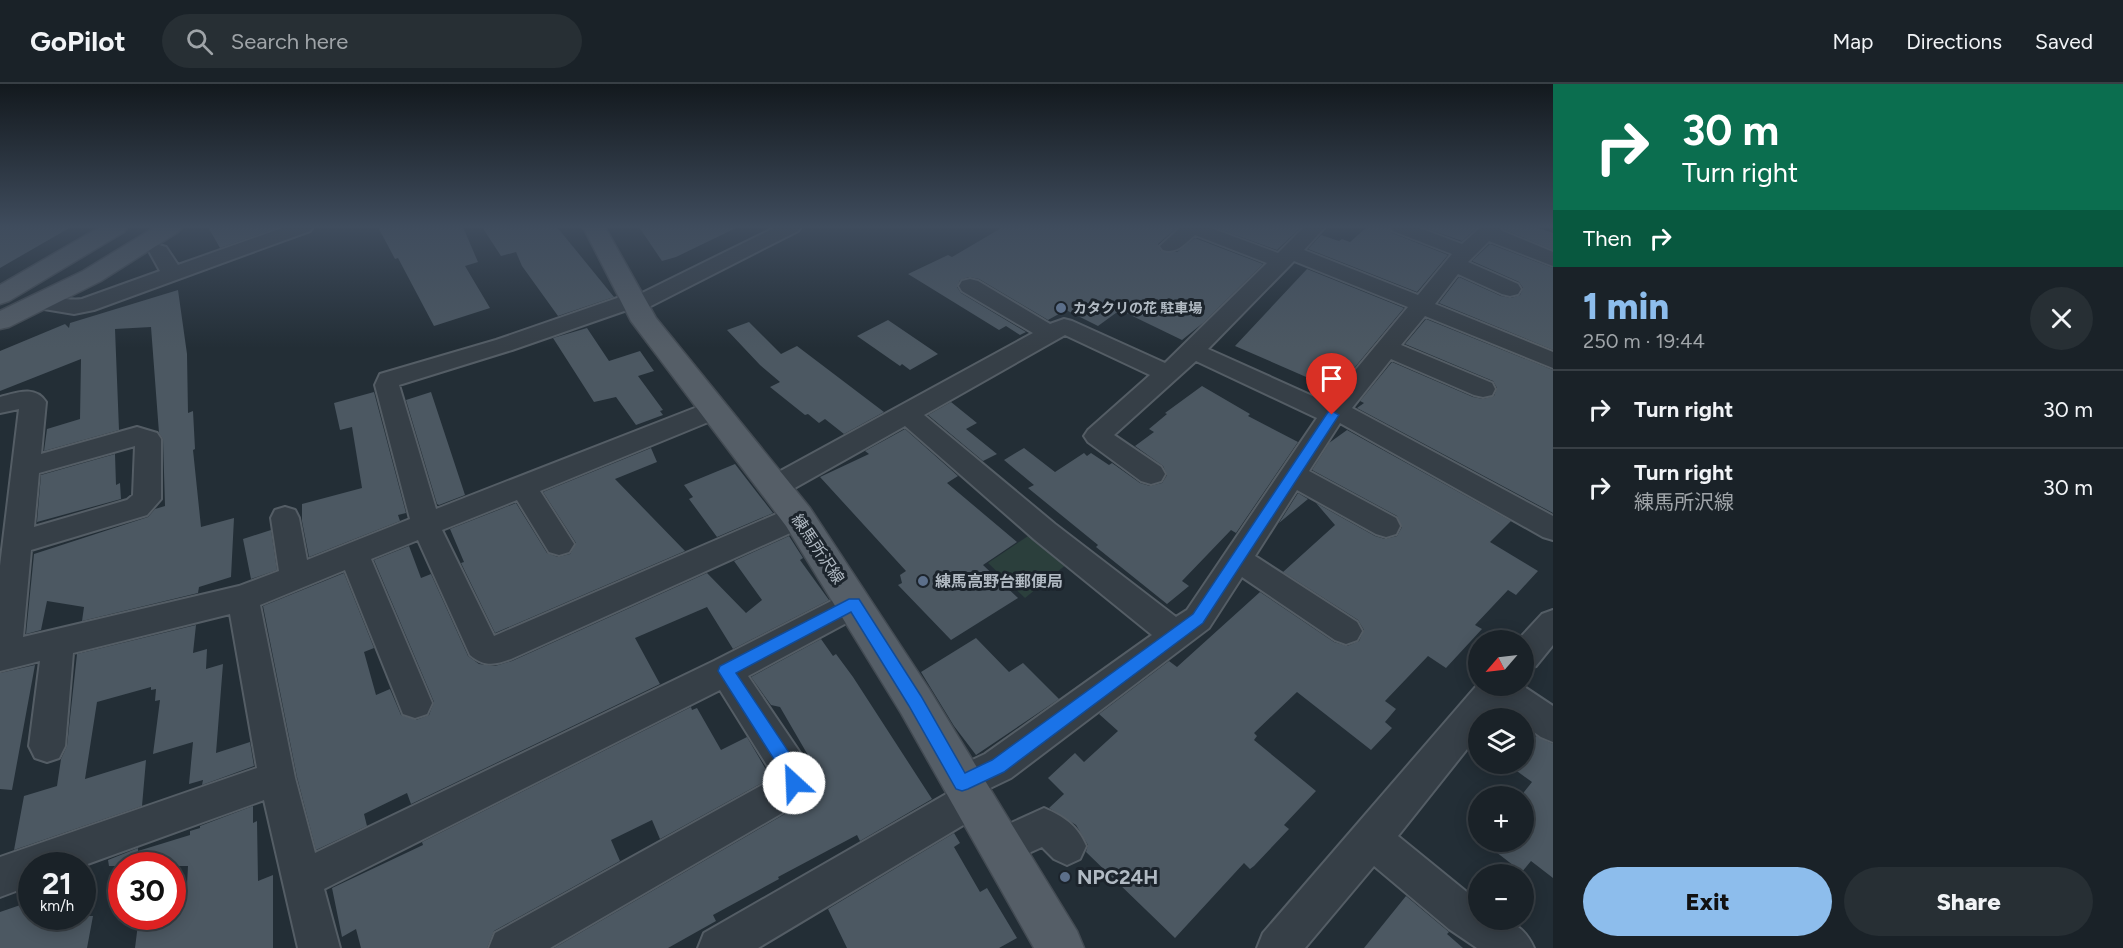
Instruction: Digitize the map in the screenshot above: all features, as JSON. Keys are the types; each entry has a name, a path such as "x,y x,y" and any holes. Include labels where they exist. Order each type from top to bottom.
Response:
{"main road":[{"path":"0,296 48,267"},
{"path":"0,316 79,267"},
{"path":"0,321 106,267"},
{"name":"練馬所沢線","path":"615,267 644,321 798,517 915,701 1060,948"}],"street":[{"path":"169,267 172,273"},
{"path":"40,302 74,307 86,305 188,267"},
{"path":"706,267 633,303 390,380 387,385 426,526 481,645 488,651 500,649 798,517"},
{"path":"1151,474 1097,436 1177,363 1274,267"},
{"path":"1317,267 1421,305 1552,361"},
{"path":"719,948 967,791 1198,619 1334,412 1452,267"},
{"path":"1475,267 1510,289"},
{"path":"970,286 1067,327 1334,412 1553,529"},
{"path":"774,487 1067,327"},
{"path":"1387,348 1483,389"},
{"path":"0,405 29,399 33,402 18,543 2,657 243,597 714,411"},
{"path":"906,413 1045,532 1175,635"},
{"path":"18,543 137,508 144,503 147,499 148,439 137,436 27,467"},
{"path":"1293,475 1386,526"},
{"path":"523,487 559,544"},
{"path":"285,518 296,577"},
{"path":"354,554 415,703"},
{"path":"1237,559 1346,631"},
{"path":"243,597 277,778 320,948"},
{"path":"302,879 726,671 854,604"},
{"path":"1534,645 1553,623"},
{"path":"47,746 58,643"},
{"path":"510,948 788,790 794,783 792,772 726,671"},
{"path":"1278,948 1372,839 1489,696"},
{"path":"1511,696 1553,726"},
{"path":"0,877 277,778"},
{"path":"1000,848 1044,826 1067,846"},
{"path":"1372,839 1463,915 1513,948"}],"green space":[{"path":"1031,534 1067,564 1025,598 988,563"}],"building":[{"path":"403,267 466,267 490,308 434,326"},
{"path":"523,267 590,267 614,297 558,316"},
{"path":"922,267 1260,267 1203,323 1182,340 1120,310 1098,326 1066,310 1048,320 979,279 969,277 960,280 957,287 961,293 1026,332 1020,335 1006,326 999,330 908,274"},
{"path":"1354,267 1438,267 1417,292"},
{"path":"1486,267 1553,268 1553,350 1439,303 1459,277 1501,296 1511,298 1520,295 1523,288 1519,282"},
{"path":"1307,269 1404,308 1336,390 1235,346"},
{"path":"178,290 187,354 188,413 193,411 195,449 193,450 201,527 234,518 231,577 199,587 198,593 82,621 84,607 47,601 41,630 26,634 34,554 148,517 155,509 165,506 163,439 159,433 151,327 115,329 119,430 44,451 47,429 80,419 81,359 0,391 0,351 65,324 69,328 70,323"},
{"path":"1426,319 1553,370 1553,513 1357,408 1364,403 1360,401 1392,362 1473,397 1483,399 1494,396 1497,388 1493,381 1405,344"},
{"path":"888,320 938,354 910,370 902,364 900,366 857,336"},
{"path":"749,322 781,354 797,346 884,412 844,434 825,419 819,423 808,414 805,415 770,387 780,382 760,365 727,330"},
{"path":"587,328 609,361 640,351 654,371 638,376 663,410 660,411 663,415 636,425 616,397 594,402 553,338"},
{"path":"1202,386 1250,414 1248,416 1298,442 1236,533 1231,530 1182,581 1189,586 1167,604 1028,488 1034,485 1004,460 1024,448 1055,472 1084,453 1087,456 1091,453 1109,465 1112,463 1140,483 1150,486 1162,483 1167,475 1163,466 1135,446 1154,432 1149,429 1167,414 1165,413"},
{"path":"374,392 406,513 398,515 400,521 309,557 302,521 302,504 362,488 352,427 340,430 334,403"},
{"path":"431,392 465,495 439,505 406,400"},
{"path":"951,402 977,423 966,429 997,454 983,461 928,415"},
{"path":"905,429 958,476 947,483 1017,542 983,565 1018,598 951,640 898,585 902,583 900,575 906,571 820,477 869,454 865,451"},
{"path":"1347,430 1511,521 1490,542 1538,571 1516,595 1508,590 1475,625 1481,630 1468,630 1468,644 1446,668 1428,656 1385,701 1396,709 1385,722 1392,728 1371,750 1297,692 1254,733 1257,736 1254,740 1316,791 1284,825 1289,829 1254,866 1250,869 1244,863 1175,938 1086,852 1088,845 1076,825 1049,808 1064,794 1048,778 1075,753 1084,762 1118,731 1099,714 1169,661 1177,667 1260,592 1334,642 1347,646 1359,641 1364,630 1358,620 1283,572 1335,525 1316,503 1375,536 1385,539 1397,536 1402,527 1397,516 1312,470 1329,443"},
{"path":"651,448 657,462 615,479 685,551 495,633 461,563 464,562 450,529 516,503 547,553 558,557 570,554 576,543 543,492"},
{"path":"115,454 116,485 120,483 121,499 37,522 41,475"},
{"path":"735,464 773,513 717,537 689,499 693,497 684,485"},
{"path":"1298,493 1308,499 1279,523"},
{"path":"271,530 277,570 251,579 243,539"},
{"path":"789,536 803,558 800,560 829,600 733,649 707,607 635,638 660,684 411,804 407,793 364,814 367,826 316,850 297,777 263,606 344,573 374,648 364,652 376,695 390,689 401,715 416,720 429,715 434,702 374,560 409,546 421,578 431,574 468,656 479,664 495,666 512,661 707,573 746,613 762,600 734,561"},
{"path":"196,625 193,653 207,649 206,669 223,664 216,753 250,742 254,766 202,785 203,780 189,784 193,742 153,754 160,700 155,701 156,689 151,690 151,687 97,702 85,779 146,760 142,806 14,850 24,796 57,786 61,759 67,746 77,654"},
{"path":"976,638 1009,672 1023,663 1059,699 976,755 954,726 921,672"},
{"path":"821,639 833,656 836,654 853,677 932,799 860,841 857,835 778,877 779,879 713,915 716,921 668,948 554,948 802,804 813,786 823,781 780,707 771,705 751,677"},
{"path":"35,665 12,790 0,789 0,673"},
{"path":"691,707 692,710 697,708 721,750 747,737 771,778 660,839 652,820 611,840 620,861 494,931 487,948 361,948 356,929 342,937 332,888 423,845 422,842"},
{"path":"1536,736 1553,744 1553,878 1531,861 1529,864 1512,864 1496,852 1534,852 1534,786 1529,786 1532,782 1521,774 1534,774 1534,738"},
{"path":"253,806 253,823 257,821 258,881 273,875 273,948 135,948 137,930 186,930 188,866 186,866 186,852 128,852 190,835 190,831"},
{"path":"954,833 960,843 954,847 980,892 987,888 1017,938 999,948 847,948 828,909"},
{"path":"1406,896 1449,932 1447,934 1463,948 1364,948"},
{"path":"18,906 18,930 90,930 87,948 0,948 0,912"}],"place":[{"name":"カタクリの花 駐車場","path":"1061,308"},
{"name":"練馬高野台郵便局","path":"923,581"},
{"name":"NPC24H","path":"1065,877"}],"route":[{"path":"794,783 792,772 726,671 854,604 915,701 962,783 998,766 1198,619 1332,415"}]}
